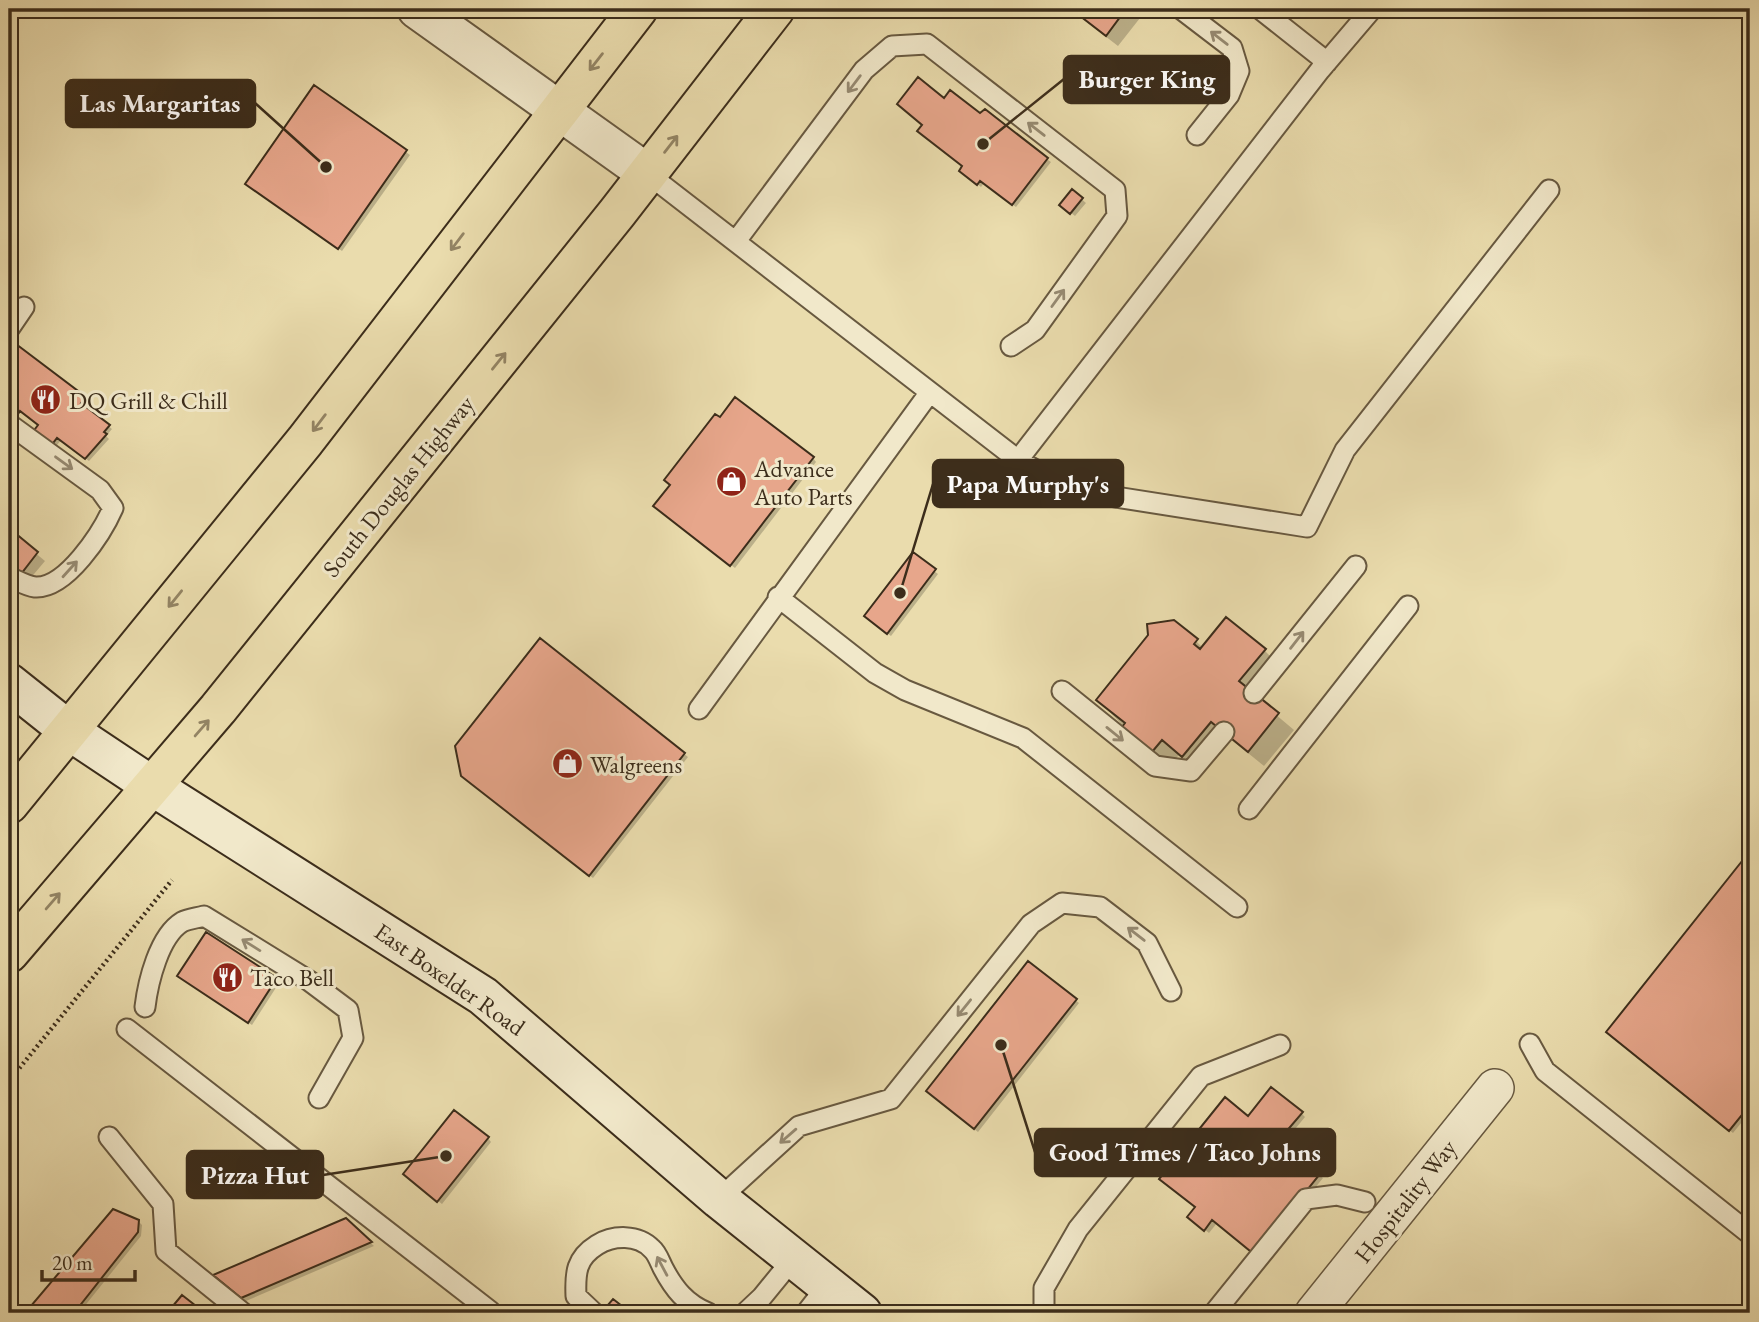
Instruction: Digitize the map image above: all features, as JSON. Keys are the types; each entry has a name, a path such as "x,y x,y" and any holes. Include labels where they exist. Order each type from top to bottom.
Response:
{"highway":[{"path":"9,804 305,441 638,9"},
{"name":"South Douglas Highway","path":"9,953 218,709 648,174 775,9"}],"main road":[{"path":"417,9 648,174"},
{"name":"East Boxelder Road","path":"9,683 68,730 152,786 383,930 483,996 719,1199 793,1259 816,1300 862,1313"}],"street":[{"name":"Hospitality Way","path":"1314,1313 1495,1088"}],"lane":[{"path":"1181,9 1232,48 1239,71 1229,95 1197,135"},
{"path":"1260,9 1327,62"},
{"path":"1018,460 1327,62 1372,9"},
{"path":"736,241 864,70 892,46 927,44 1115,190 1117,216 1035,330 1011,346"},
{"path":"648,174 1018,460 1071,490 1307,527 1345,450 1549,190"},
{"path":"9,329 24,307"},
{"path":"699,709 778,597 930,392"},
{"path":"9,424 100,489 113,508 104,528 64,577 36,587 9,577"},
{"path":"1255,694 1356,566"},
{"path":"778,597 875,673 905,690 1023,738 1237,907"},
{"path":"1249,809 1408,606"},
{"path":"1062,691 1155,766 1191,771 1224,732"},
{"path":"719,1199 799,1126 891,1099 1031,924 1062,903 1100,907 1147,943 1171,991"},
{"path":"145,1007 148,978 158,953 181,923 204,916 308,980 348,1010 353,1038 318,1098"},
{"path":"127,1029 490,1311"},
{"path":"1530,1044 1545,1070 1750,1234"},
{"path":"1044,1313 1044,1288 1078,1229 1201,1076 1279,1045"},
{"path":"109,1137 163,1203 166,1251 243,1313"},
{"path":"1214,1313 1306,1199 1337,1195 1365,1202"},
{"path":"594,1313 576,1296 575,1268 587,1251 608,1237 630,1238 652,1248 672,1285 692,1307 708,1313"},
{"path":"745,1313 793,1259"}],"path":[{"path":"9,1081 172,880"}],"building":[{"path":"1071,9 1126,9 1106,36"},
{"path":"918,77 944,98 950,90 980,113 985,109 1048,158 1012,205 980,181 977,185 959,171 962,166 917,131 922,125 897,104"},
{"path":"314,85 407,150 338,249 245,184"},
{"path":"1072,189 1083,198 1070,214 1059,205"},
{"name":"DQ Grill & Chill","path":"12,341 86,397 81,403 110,425 104,432 107,434 85,459 57,438 50,447 32,433 38,425 20,411 18,414 9,407 9,345"},
{"name":"Advance Auto Parts","path":"735,397 814,457 730,566 653,506 670,485 664,480 715,414 720,417"},
{"path":"9,528 38,552 21,574 9,564"},
{"path":"913,552 936,569 887,634 864,616"},
{"path":"1226,617 1266,649 1239,681 1279,713 1248,752 1211,722 1182,757 1162,740 1152,752 1122,727 1125,723 1096,700 1148,635 1147,624 1174,620 1198,639 1194,644 1200,649"},
{"name":"Walgreens","path":"540,638 685,753 589,876 461,776 455,746"},
{"path":"1750,851 1750,1105 1729,1131 1606,1032"},
{"name":"Taco Bell","path":"206,932 277,978 248,1023 177,976"},
{"path":"1028,961 1077,999 974,1129 926,1091"},
{"path":"1271,1087 1303,1112 1279,1140 1320,1174 1255,1255 1212,1220 1204,1231 1187,1217 1195,1207 1159,1179 1225,1097 1248,1116"},
{"path":"454,1110 489,1137 437,1202 403,1174"},
{"path":"113,1209 139,1220 138,1232 74,1313 25,1313"},
{"path":"346,1218 372,1242 241,1298 213,1275"},
{"path":"182,1295 205,1313 167,1313"},
{"path":"613,1299 631,1313 601,1313"}],"place":[{"name":"Burger King","path":"983,144"},
{"name":"Las Margaritas","path":"326,167"},
{"name":"DQ Grill & Chill","path":"46,400"},
{"name":"Advance Auto Parts","path":"731,482"},
{"name":"Papa Murphy's","path":"900,593"},
{"name":"Walgreens","path":"567,764"},
{"name":"Taco Bell","path":"227,977"},
{"name":"Good Times / Taco Johns","path":"1001,1045"},
{"name":"Pizza Hut","path":"446,1156"}]}
